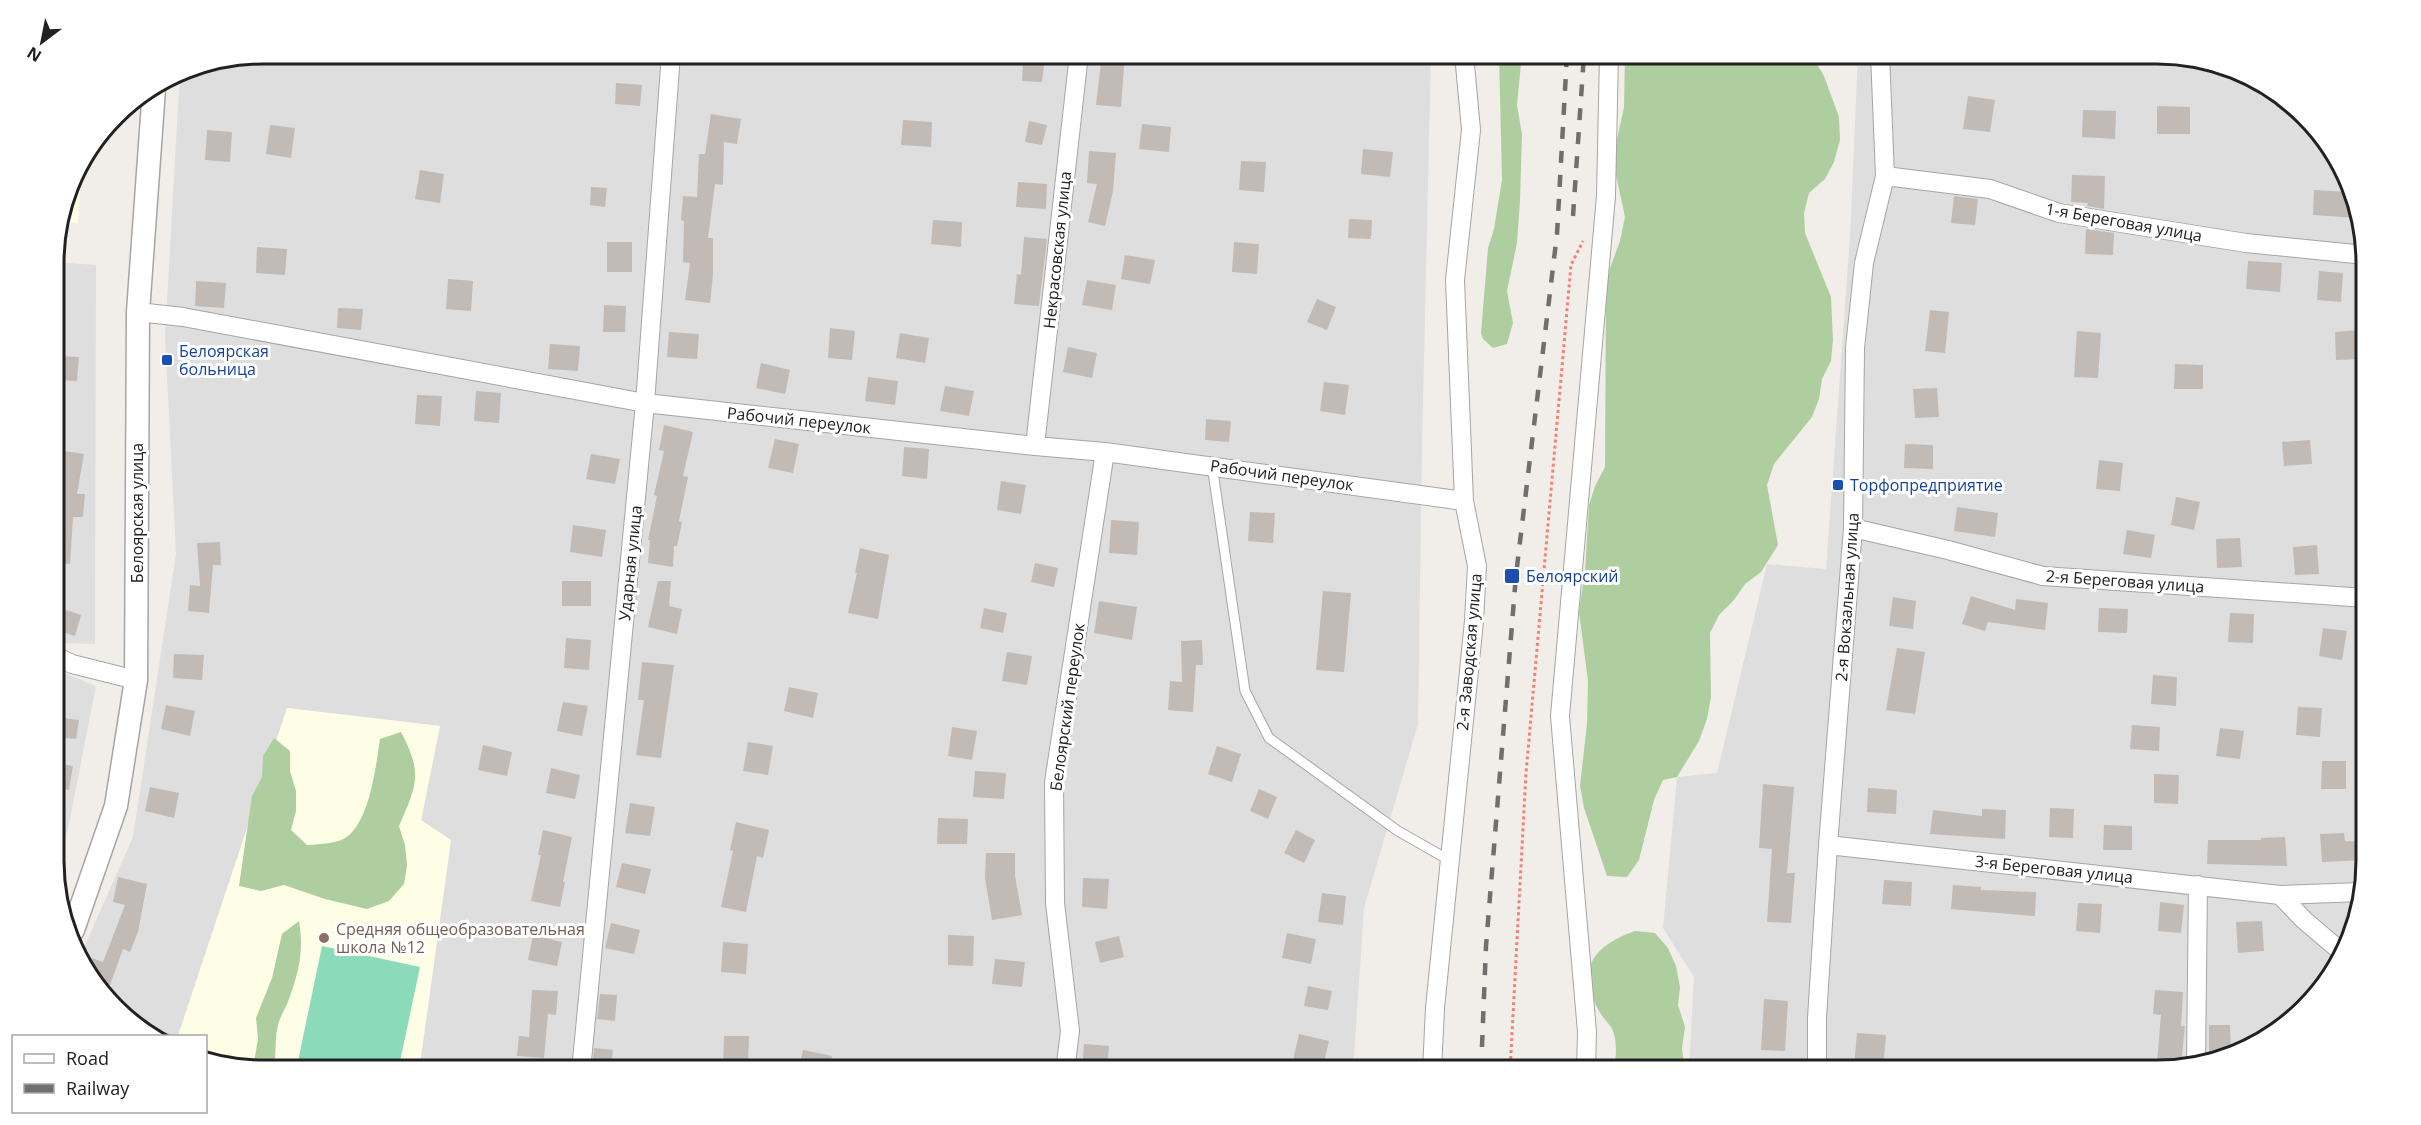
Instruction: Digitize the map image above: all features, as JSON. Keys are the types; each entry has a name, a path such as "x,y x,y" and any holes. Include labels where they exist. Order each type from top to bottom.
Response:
{"street":[{"name":"Ударная улица","path":"582,1060 645,403 670,64"},
{"name":"Некрасовская улица","path":"1035,446 1078,64"},
{"name":"2-я Заводская улица","path":"1433,1060 1435,1008 1474,621 1477,566 1464,501 1455,280 1471,130 1465,64"},
{"path":"1586,1060 1586,1020 1560,716 1606,196 1609,64"},
{"name":"2-я Вокзальная улица","path":"1817,1060 1817,1018 1828,845 1853,528 1855,348 1863,263 1885,176 1880,64"},
{"name":"Белоярская улица","path":"75,924 116,806 136,680 138,312 153,98"},
{"name":"1-я Береговая улица","path":"1885,176 1990,189 2059,213 2094,219 2246,243 2356,254"},
{"name":"Рабочий переулок","path":"138,312 183,317 645,403 1105,452 1464,501"},
{"name":"Белоярский переулок","path":"1066,1060 1070,1031 1055,903 1054,782 1105,452"},
{"name":"2-я Береговая улица","path":"1853,528 2043,576 2356,597"},
{"path":"64,661 136,680"},
{"name":"3-я Береговая улица","path":"1828,845 2280,895 2354,892"},
{"path":"2196,1057 2198,885"},
{"path":"2280,895 2304,920 2336,948"}],"lane":[{"path":"1211,465 1245,691 1269,738 1398,831 1449,860"}],"path":[{"path":"1511,1060 1526,773 1551,470 1571,265 1586,236"}],"shaded area":[{"path":"264,64 1431,64 1418,724 1364,908 1354,1060 421,1060 451,840 421,821 440,726 287,708 178,1035 164,1034 123,1002 106,983 84,947 133,837 176,554 165,336 179,84 212,71"},
{"path":"1858,64 2157,64 2196,68 2234,80 2257,91 2279,106 2315,142 2330,164 2350,212 2355,238 2356,264 2355,887 2346,925 2330,961 2298,1002 2257,1034 2209,1054 2170,1060 1690,1060 1694,977 1663,928 1677,777 1717,773 1767,564 1826,569 1850,237"},
{"path":"80,186 78,223 69,222"},
{"path":"65,263 96,265 95,644 64,643"},
{"path":"64,673 96,686 68,829 64,839"},
{"name":"Средняя общеобразовательная школа №12","path":"287,708 440,726 421,820 451,840 421,1060 238,1059 207,1052 207,1035 178,1035"}],"green space":[{"path":"1499,64 1521,64 1517,105 1522,134 1520,201 1517,243 1507,291 1513,323 1507,344 1493,348 1483,339 1481,333 1488,248 1494,229 1502,180"},
{"path":"1625,64 1817,64 1824,76 1839,117 1840,140 1834,162 1825,179 1809,193 1804,213 1805,233 1831,297 1833,340 1831,361 1822,379 1819,399 1812,417 1774,464 1767,485 1778,545 1761,572 1745,584 1734,600 1719,615 1710,633 1711,697 1707,719 1699,741 1677,777 1663,780 1654,800 1639,860 1627,877 1607,876 1584,808 1580,786 1587,724 1588,681 1579,612 1585,571 1589,505 1595,486 1605,467 1606,279 1620,241 1625,217 1615,170 1615,149 1624,107"},
{"path":"401,732 412,758 415,779 410,800 399,826 405,845 407,865 404,884 389,901 367,909 325,899 284,885 261,891 239,886 252,796 262,777 263,756 274,738 290,751 290,771 296,791 296,811 291,830 307,845 339,841 356,828 371,791 380,739"},
{"path":"299,921 300,961 293,989 278,1025 275,1060 254,1060 258,1039 256,1018 272,978 282,934"},
{"path":"1635,931 1655,933 1668,948 1676,966 1680,987 1678,1005 1685,1027 1682,1049 1684,1060 1615,1060 1614,1034 1592,996 1589,971 1599,952 1620,937"},
{"path":"322,946 420,967 400,1060 298,1060"}],"building":[{"path":"1023,64 1044,65 1042,82 1022,81"},
{"path":"1101,64 1124,64 1121,107 1096,105"},
{"path":"616,83 642,85 640,106 615,104"},
{"path":"1968,96 1995,100 1990,132 1963,129"},
{"path":"2157,106 2190,107 2190,134 2157,134"},
{"path":"2083,110 2116,111 2115,139 2082,137"},
{"path":"711,114 741,119 737,144 724,142 723,185 715,184 708,238 713,238 710,303 685,300 690,263 683,262 684,221 681,220 683,196 697,197 699,154 705,154"},
{"path":"903,120 932,122 931,147 901,145"},
{"path":"1029,121 1047,125 1042,145 1025,142"},
{"path":"1142,124 1171,127 1169,152 1139,149"},
{"path":"270,125 295,128 291,158 266,154"},
{"path":"207,130 232,132 230,162 205,160"},
{"path":"1363,149 1393,152 1390,177 1361,174"},
{"path":"1089,151 1116,153 1113,191 1105,226 1088,222 1097,184 1087,183"},
{"path":"1241,161 1266,162 1264,192 1239,190"},
{"path":"420,170 444,174 440,203 415,199"},
{"path":"2072,175 2105,176 2104,209 2087,206 2088,203 2071,202"},
{"path":"1018,182 1047,184 1046,209 1016,207"},
{"path":"591,187 607,188 605,207 590,205"},
{"path":"2314,190 2343,192 2351,218 2313,215"},
{"path":"1954,196 1978,199 1975,225 1951,223"},
{"path":"1349,219 1372,220 1371,239 1348,238"},
{"path":"933,220 962,222 961,247 931,244"},
{"path":"2086,229 2114,233 2113,255 2085,254"},
{"path":"1024,237 1047,239 1039,306 1014,304 1017,274 1021,275"},
{"path":"607,242 632,242 632,272 607,272"},
{"path":"1234,242 1259,244 1257,274 1232,272"},
{"path":"257,247 287,249 285,275 256,273"},
{"path":"1125,255 1155,260 1150,284 1121,279"},
{"path":"2248,261 2282,263 2280,292 2246,289"},
{"path":"2319,271 2343,273 2341,302 2317,300"},
{"path":"448,279 473,281 471,311 446,309"},
{"path":"1087,280 1116,285 1112,310 1082,305"},
{"path":"196,281 226,283 224,308 195,306"},
{"path":"1317,299 1336,307 1327,330 1307,322"},
{"path":"604,305 626,306 625,332 603,332"},
{"path":"338,308 363,309 361,330 337,328"},
{"path":"1930,310 1949,312 1945,353 1925,351"},
{"path":"830,328 855,331 852,360 828,358"},
{"path":"2356,330 2356,359 2336,360 2335,332"},
{"path":"2077,331 2101,333 2098,378 2074,377"},
{"path":"669,332 699,334 697,359 667,357"},
{"path":"900,333 929,338 925,363 896,358"},
{"path":"550,344 580,346 578,371 548,369"},
{"path":"1068,347 1097,353 1092,378 1063,372"},
{"path":"65,356 79,357 77,381 65,380"},
{"path":"761,363 790,370 785,394 756,388"},
{"path":"2175,364 2203,365 2203,389 2174,389"},
{"path":"868,377 898,381 895,405 865,401"},
{"path":"1324,382 1349,385 1345,415 1320,411"},
{"path":"945,386 974,391 969,416 940,411"},
{"path":"1937,388 1939,417 1915,418 1913,389"},
{"path":"476,391 501,393 499,423 474,421"},
{"path":"417,395 442,396 440,426 415,424"},
{"path":"1206,419 1231,421 1229,442 1205,440"},
{"path":"664,425 693,432 683,476 688,477 679,521 682,522 677,546 674,546 673,567 648,563 650,540 648,540 657,496 654,495 664,451 659,450"},
{"path":"775,439 799,444 793,473 768,468"},
{"path":"2310,440 2312,464 2284,466 2282,442"},
{"path":"1905,444 1933,445 1933,469 1904,468"},
{"path":"904,447 929,449 927,479 902,476"},
{"path":"65,451 84,454 77,494 85,494 83,517 73,517 70,564 64,564"},
{"path":"591,454 620,459 615,484 586,479"},
{"path":"2099,460 2123,463 2120,491 2096,489"},
{"path":"1001,481 1026,485 1021,514 997,510"},
{"path":"2176,497 2200,502 2194,530 2171,525"},
{"path":"1957,507 1998,513 1995,537 1954,531"},
{"path":"1250,512 1275,513 1273,543 1248,541"},
{"path":"1111,520 1139,522 1137,555 1109,553"},
{"path":"573,525 606,530 602,557 570,552"},
{"path":"2127,530 2155,535 2151,558 2123,554"},
{"path":"2240,538 2242,567 2217,568 2216,539"},
{"path":"220,542 221,565 213,565 209,613 188,611 190,585 200,586 197,543"},
{"path":"2317,545 2319,574 2295,575 2293,547"},
{"path":"860,548 889,555 878,619 848,613"},
{"path":"1035,563 1058,568 1054,587 1031,582"},
{"path":"562,581 591,581 591,606 562,606"},
{"path":"658,581 671,581 669,606 682,609 677,634 648,627"},
{"path":"1323,591 1351,593 1344,672 1316,670"},
{"path":"1971,596 2015,610 2016,599 2048,603 2045,630 1988,622 1985,631 1962,624"},
{"path":"1893,597 1916,601 1913,629 1889,626"},
{"path":"1099,601 1137,607 1132,640 1094,633"},
{"path":"984,608 1007,613 1003,633 980,628"},
{"path":"2099,608 2128,609 2127,633 2098,632"},
{"path":"64,609 81,615 75,636 64,633"},
{"path":"2230,613 2254,614 2253,643 2228,642"},
{"path":"2323,628 2347,631 2342,660 2319,656"},
{"path":"566,638 591,640 589,670 564,668"},
{"path":"1202,640 1203,665 1196,665 1193,712 1168,710 1170,681 1182,682 1181,641"},
{"path":"1897,648 1925,652 1915,714 1886,710"},
{"path":"1007,652 1032,656 1027,685 1002,681"},
{"path":"174,654 204,655 202,680 173,678"},
{"path":"642,662 674,665 661,758 636,755 644,700 638,700"},
{"path":"2153,675 2177,677 2176,706 2151,704"},
{"path":"789,687 818,693 813,718 784,711"},
{"path":"563,702 588,706 582,736 557,731"},
{"path":"166,705 195,711 190,736 161,729"},
{"path":"2298,707 2322,708 2320,737 2296,735"},
{"path":"64,718 79,720 76,739 64,738"},
{"path":"2132,725 2160,727 2159,751 2130,749"},
{"path":"952,727 977,731 972,760 948,756"},
{"path":"2220,728 2244,731 2240,759 2216,756"},
{"path":"748,742 773,746 768,775 743,771"},
{"path":"483,745 512,752 507,776 478,770"},
{"path":"1217,746 1241,754 1232,782 1208,774"},
{"path":"2322,761 2346,761 2346,789 2321,789"},
{"path":"64,764 73,766 69,790 64,789"},
{"path":"551,768 580,775 575,799 546,793"},
{"path":"975,771 1006,773 1004,799 973,797"},
{"path":"2154,774 2179,775 2178,804 2154,803"},
{"path":"1763,784 1794,787 1787,873 1795,873 1791,923 1767,922 1772,849 1759,848"},
{"path":"150,787 179,793 174,818 145,811"},
{"path":"1868,788 1897,790 1896,814 1867,812"},
{"path":"1259,789 1277,797 1268,819 1250,811"},
{"path":"630,803 655,807 650,836 625,833"},
{"path":"2050,808 2074,809 2073,838 2049,837"},
{"path":"1982,809 2006,810 2005,839 1930,834 1933,810 1982,816"},
{"path":"938,818 968,819 967,844 937,844"},
{"path":"736,822 769,830 763,858 757,856 746,912 721,907 733,851 730,850"},
{"path":"2104,825 2132,826 2132,850 2103,850"},
{"path":"543,830 572,837 560,907 531,901 541,855 538,855"},
{"path":"1296,830 1315,840 1304,863 1284,853"},
{"path":"2344,833 2345,841 2356,842 2356,860 2322,862 2320,834"},
{"path":"2285,837 2287,866 2207,864 2208,840 2261,840 2261,838"},
{"path":"986,853 1015,853 1015,876 1022,915 992,920 985,878"},
{"path":"622,863 651,869 645,894 616,887"},
{"path":"118,877 147,884 138,932 130,952 123,949 110,985 106,983 91,961 92,958 103,962 125,905 113,902"},
{"path":"1083,878 1109,879 1107,909 1082,907"},
{"path":"1884,880 1912,882 1911,906 1882,904"},
{"path":"1953,885 1981,887 1981,890 2036,892 2035,916 1951,909"},
{"path":"1322,893 1346,896 1343,925 1318,922"},
{"path":"2160,902 2184,905 2181,933 2158,931"},
{"path":"2078,903 2102,904 2100,933 2076,931"},
{"path":"2262,921 2264,951 2238,953 2236,922"},
{"path":"611,923 640,930 634,954 605,948"},
{"path":"1287,933 1316,939 1311,964 1282,958"},
{"path":"533,935 562,942 557,966 528,960"},
{"path":"948,935 974,936 973,966 948,965"},
{"path":"1119,936 1124,957 1100,963 1095,942"},
{"path":"723,942 748,944 746,974 721,972"},
{"path":"995,959 1025,962 1022,987 992,984"},
{"path":"1308,986 1332,991 1328,1010 1304,1006"},
{"path":"532,990 558,991 556,1015 548,1014 544,1058 517,1056 519,1036 529,1037"},
{"path":"2155,990 2183,992 2181,1026 2185,1026 2182,1059 2157,1060 2161,1015 2153,1014"},
{"path":"600,994 617,995 615,1021 597,1019"},
{"path":"1764,999 1788,1001 1785,1051 1761,1050"},
{"path":"2209,1025 2230,1025 2231,1046 2209,1054"},
{"path":"1857,1033 1886,1035 1884,1060 1855,1060"},
{"path":"1299,1034 1329,1041 1325,1060 1293,1060"},
{"path":"724,1036 749,1036 748,1060 723,1060"},
{"path":"1084,1044 1109,1046 1108,1060 1083,1060"},
{"path":"594,1048 613,1050 612,1060 593,1060"},
{"path":"803,1050 832,1056 831,1060 801,1060"}],"railway":[{"path":"1481,1060 1486,946 1516,575 1557,234 1566,64"},
{"path":"1573,216 1583,64"}],"place":[{"name":"Белоярская больница","path":"167,360"},
{"name":"Торфопредприятие","path":"1838,485"},
{"name":"Белоярский","path":"1512,576"},
{"name":"Средняя общеобразовательная школа №12","path":"324,938"}]}
